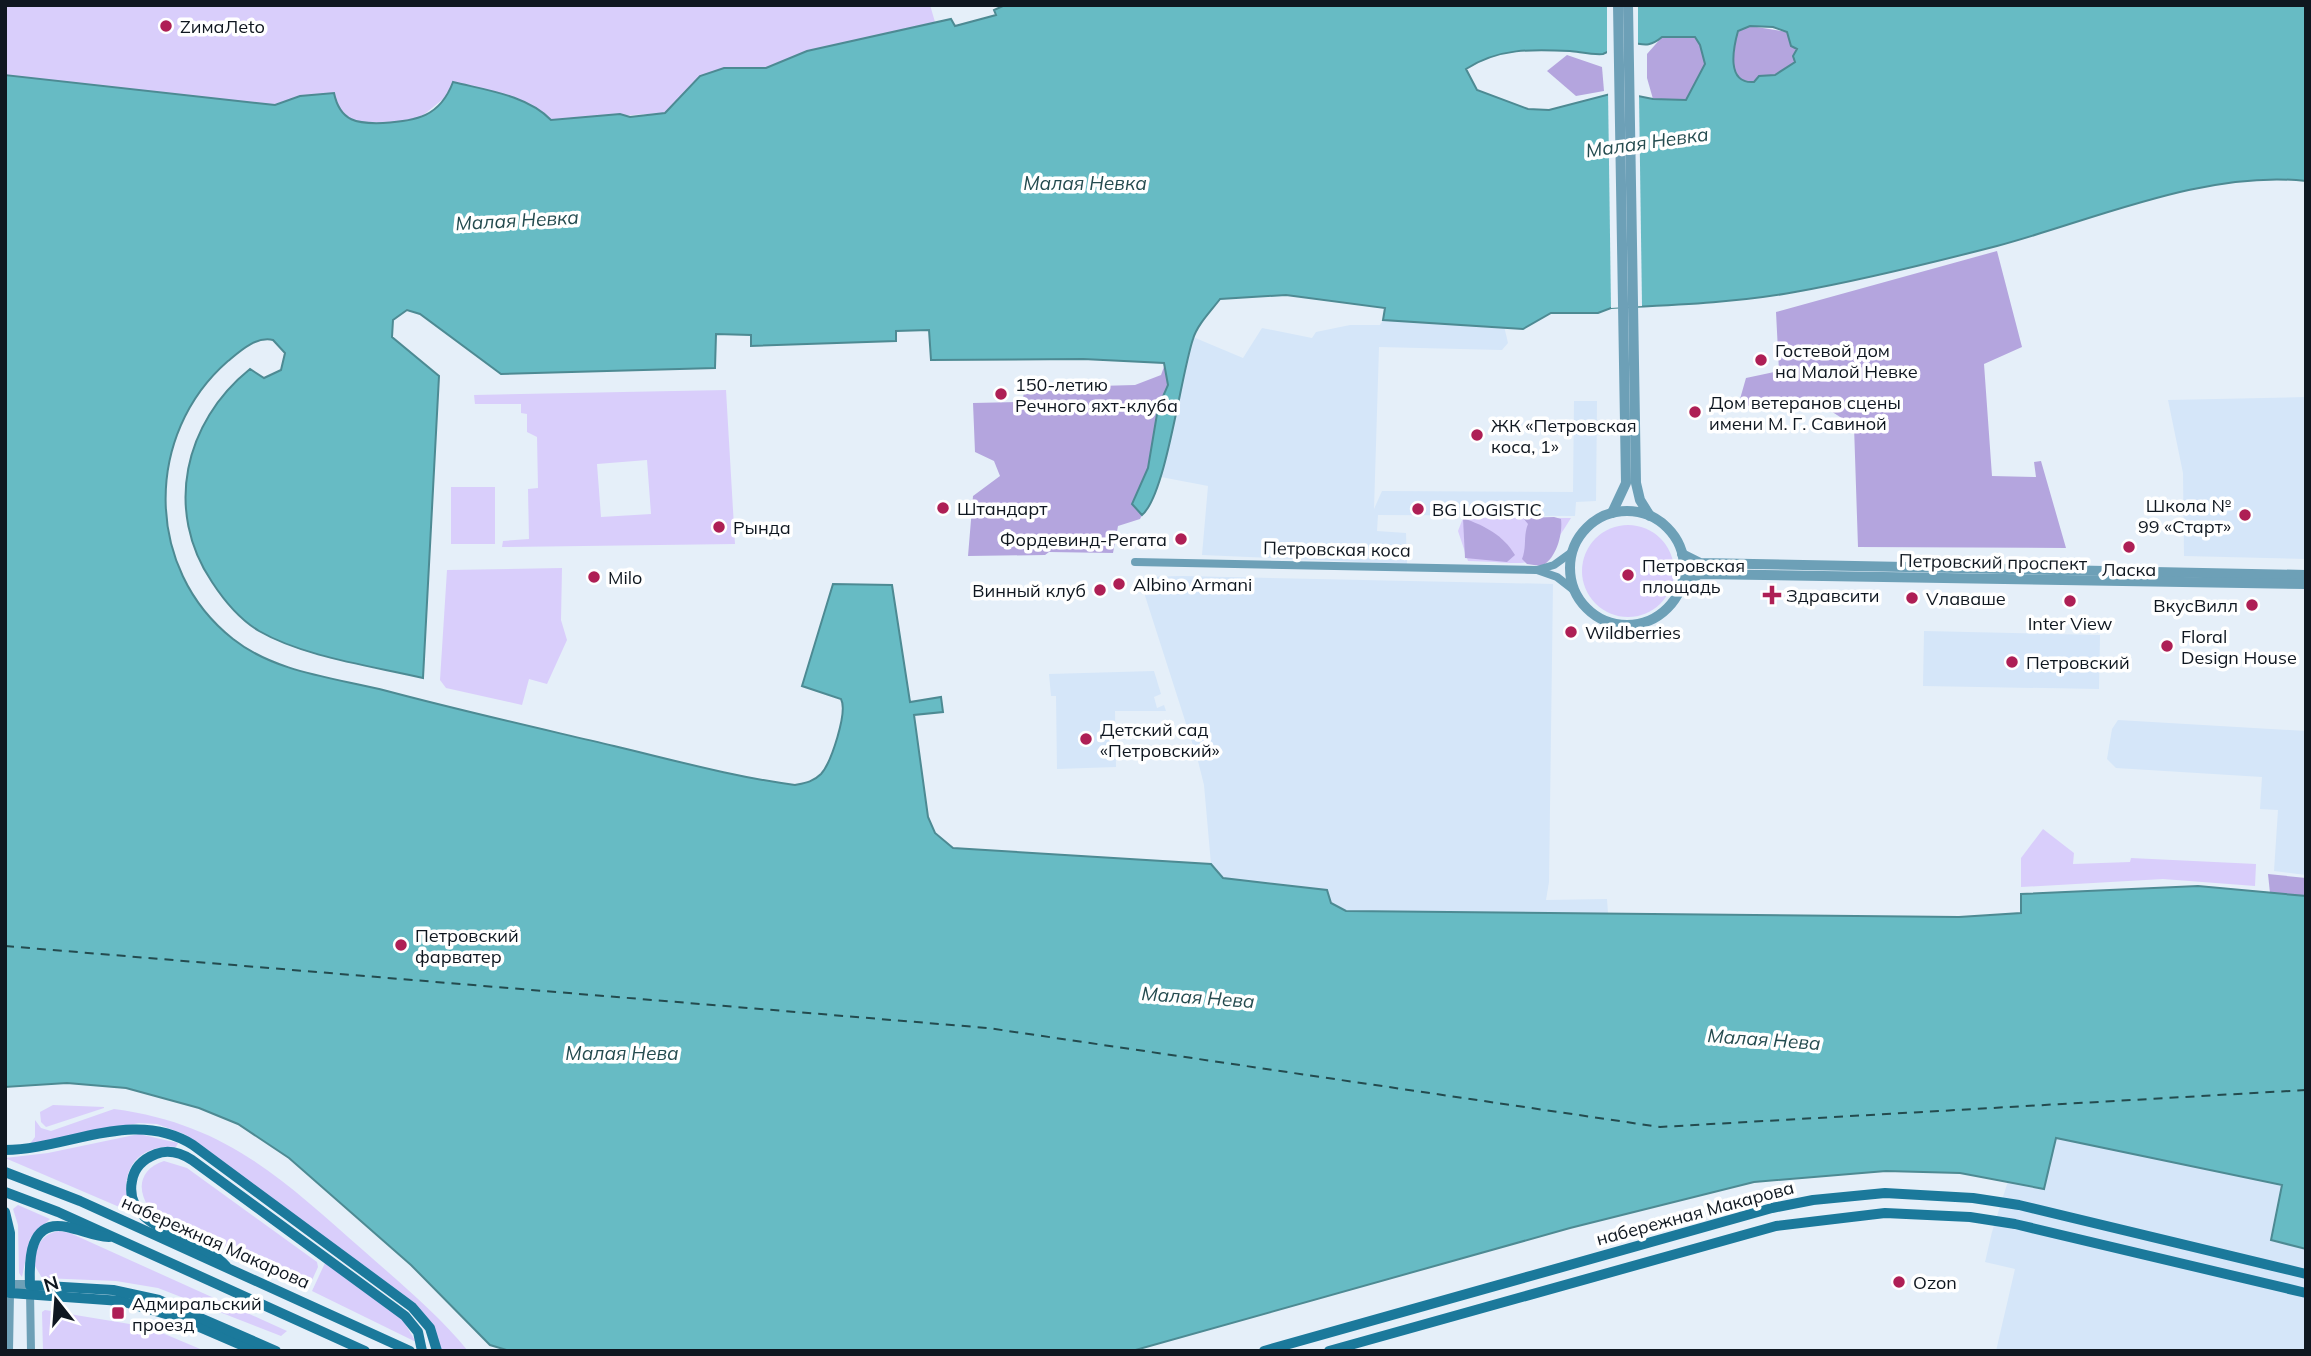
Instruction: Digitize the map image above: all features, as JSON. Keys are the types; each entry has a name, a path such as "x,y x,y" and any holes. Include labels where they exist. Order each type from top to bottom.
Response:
{"main road":[{"path":"5,1150 46,1146 131,1128 169,1132 193,1145 412,1307 430,1328 437,1351"},
{"path":"226,1266 215,1253 142,1216 134,1203 131,1187 136,1170 144,1161 168,1152 192,1160 405,1316 418,1332 422,1351"},
{"name":"набережная Макарова","path":"5,1172 80,1200 410,1351"},
{"name":"набережная Макарова","path":"5,1192 115,1238 365,1351"},
{"name":"набережная Макарова","path":"1264,1351 1701,1227 1813,1200 1885,1193 1973,1198 2019,1205 2306,1273"},
{"path":"5,1212 10,1233 8,1289 113,1290 159,1300 276,1351"},
{"name":"набережная Макарова","path":"1329,1351 1753,1233 1816,1219 1885,1213 1970,1217 2015,1224 2306,1293"},
{"path":"30,1289 31,1246 43,1232 62,1226 91,1236 115,1238"},
{"path":"30,1289 121,1301 155,1309 255,1351"}],"street":[{"path":"1618,5 1627,307 1637,491 1650,516"},
{"path":"1612,513 1626,483 1628,5"},
{"path":"1632,511 1650,516 1671,531 1682,554 1682,584 1675,600 1663,613 1648,621 1631,625 1613,624 1597,617 1584,606 1574,591 1570,572 1572,552 1587,527 1612,513 1632,511"},
{"name":"Петровская коса","path":"1135,562 1537,570 1554,565 1572,552"},
{"name":"Петровский проспект","path":"1682,554 1700,563 2306,575"},
{"name":"Петровская коса","path":"1537,570 1557,577 1574,591"},
{"name":"Петровский проспект","path":"1682,584 1700,574 2306,584"},
{"path":"8,1289 9,1351"},
{"path":"30,1289 31,1351"}],"shaded area":[{"path":"5,5 930,5 935,22 807,51 766,68 724,68 700,76 665,113 551,120 533,107 470,87 448,95 416,121 363,124 353,123 345,116 335,99 300,96 275,105 5,75"},
{"path":"1750,26 1788,32 1797,49 1795,62 1774,75 1757,81 1740,78 1734,64 1735,43 1738,31"},
{"path":"1662,37 1695,37 1700,45 1705,65 1686,100 1653,99 1647,78 1647,54"},
{"path":"1567,55 1602,67 1604,91 1576,96 1547,71"},
{"path":"1997,251 2022,347 1984,364 1992,476 2036,477 2034,462 2041,461 2066,548 1858,547 1854,426 1820,404 1738,406 1746,378 1779,371 1776,312"},
{"path":"1383,320 1504,326 1508,343 1502,350 1379,347 1374,509 1382,491 1573,492 1574,401 1597,401 1596,501 1576,502 1575,516 1378,515 1377,531 1406,533 1407,564 1202,555 1208,486 1161,477 1193,337 1243,358 1262,328 1312,338 1316,332 1350,325 1380,325"},
{"path":"1165,364 1168,385 1158,408 1148,468 1132,503 1142,515 1140,519 1118,526 1113,553 1049,552 1045,555 968,556 973,496 1000,476 994,461 975,452 973,403 1022,402 1025,388 1135,385 1161,375"},
{"path":"726,390 735,544 502,547 503,541 529,539 528,489 538,488 537,437 527,432 527,414 521,413 521,404 475,404 474,395","holes":["647,460 651,514 601,517 597,464"]},
{"name":"Школа № 99 «Старт»","path":"2306,397 2306,559 2184,556 2183,473 2168,400"},
{"path":"451,487 495,487 495,544 451,544"},
{"path":"1463,518 1571,518 1540,557 1519,563 1468,561 1458,531"},
{"path":"1463,518 1493,532 1515,555 1507,562 1465,558"},
{"path":"1523,518 1561,519 1560,539 1551,558 1541,566 1527,564 1522,559 1528,524"},
{"path":"1628,525 1646,529 1660,539 1670,553 1674,571 1670,589 1660,603 1646,613 1628,617 1610,613 1596,603 1586,589 1582,571 1586,553 1596,539 1610,529"},
{"path":"562,568 561,620 567,640 547,684 529,679 522,705 446,688 440,680 447,570"},
{"path":"1139,577 1553,584 1549,882 1546,900 1607,899 1608,913 1345,911 1331,903 1327,890 1223,878 1211,864 1204,785 1198,761"},
{"name":"Петровский","path":"1924,631 2100,635 2099,689 1923,686"},
{"name":"Детский сад «Петровский»","path":"1154,671 1161,694 1154,697 1157,708 1164,705 1166,711 1115,711 1116,767 1057,769 1056,696 1051,696 1049,674"},
{"path":"2118,720 2306,731 2306,875 2274,871 2278,810 2260,809 2262,777 2116,768 2107,759 2112,729"},
{"path":"2043,829 2074,853 2073,864 2130,862 2131,858 2256,864 2255,886 2163,879 2021,887 2021,858"},
{"path":"2268,874 2306,878 2306,898 2270,893"},
{"path":"53,1105 104,1108 46,1127 41,1122 40,1112"},
{"path":"114,1109 154,1116 189,1128 251,1159 307,1201 444,1324 468,1351 441,1351 433,1327 416,1304 184,1134 157,1124 139,1123 29,1145 35,1137 35,1120 41,1128 51,1131"},
{"path":"139,1134 178,1143 176,1147 161,1147 149,1151 132,1164 126,1186 131,1212 5,1158 48,1153"},
{"path":"2056,1138 2283,1185 2271,1240 2306,1249 2306,1351 1996,1351 2015,1269 1985,1262 1992,1232 2008,1181 2044,1188"},
{"path":"164,1161 187,1168 317,1262 318,1267 308,1289 149,1208 142,1193 143,1180 150,1169"},
{"path":"18,1205 50,1219 30,1238 22,1277 19,1273 18,1225 13,1209"},
{"path":"59,1231 70,1233 287,1331 281,1336 158,1288 116,1281 42,1278 35,1266 37,1248 48,1235"},
{"path":"325,1263 402,1319 416,1342 312,1291"},
{"path":"45,1310 148,1327 205,1351 43,1351 42,1312"}],"water":[{"name":"Малая Нева","path":"1005,5 2306,5 2306,181 2229,183 2189,190 1997,246 1820,287 1726,301 1611,308 1598,313 1551,313 1523,329 1383,320 1385,308 1286,295 1220,299 1201,323 1193,339 1166,460 1151,503 1142,515 1132,504 1148,468 1158,408 1168,385 1164,363 1083,359 931,360 929,330 896,331 896,341 751,346 751,335 716,334 715,368 501,374 420,314 407,310 393,320 392,337 439,376 423,678 296,648 259,631 227,603 197,555 188,526 186,497 188,469 196,441 209,415 227,390 250,369 264,378 281,370 285,353 273,340 260,340 228,361 200,391 181,425 169,463 166,501 170,540 183,576 204,610 233,639 250,650 268,660 307,673 704,768 795,785 806,783 821,774 840,726 843,706 841,699 802,686 833,584 892,585 910,702 941,697 943,712 914,715 928,817 935,833 953,848 1211,864 1223,878 1327,890 1331,903 1346,911 1959,917 2021,913 2021,894 2198,886 2306,896 2306,1249 2271,1240 2282,1185 2056,1138 2044,1189 1960,1173 1886,1171 1754,1182 1570,1228 1132,1351 510,1351 490,1345 411,1265 289,1158 238,1124 199,1108 126,1088 67,1083 5,1087 5,75 275,105 300,96 334,93 346,116 366,123 406,121 426,115 441,103 453,82 518,99 551,120 620,114 630,117 665,113 700,76 724,68 766,68 807,51 951,19 955,26 996,15 994,10","holes":["1750,26 1773,27 1787,32 1791,46 1797,49 1793,56 1795,62 1775,75 1759,76 1754,82 1739,77 1735,71 1733,56 1736,38 1738,31","1662,37 1695,37 1700,45 1705,64 1686,100 1653,99 1618,92 1549,110 1528,109 1477,90 1466,69 1491,57 1516,51 1556,50 1603,54 1622,44 1651,44"]}],"pier":[{"path":"1607,5 1638,5 1638,49 1625,47 1607,55"},
{"path":"1618,88 1639,93 1642,306 1611,308 1608,90"}],"ferry route":[{"path":"5,946 988,1028 1660,1127 2306,1090"}],"place":[{"name":"ZимаЛеtо","path":"166,26"},
{"name":"Гостевой дом на Малой Невке","path":"1761,360"},
{"name":"150-летию Речного яхт-клуба","path":"1001,394"},
{"name":"Дом ветеранов сцены имени М. Г. Савиной","path":"1695,412"},
{"name":"ЖК «Петровская коса, 1»","path":"1477,435"},
{"name":"Штандарт","path":"943,508"},
{"name":"BG LOGISTIC","path":"1418,509"},
{"name":"Школа № 99 «Старт»","path":"2245,515"},
{"name":"Рында","path":"719,527"},
{"name":"Фордевинд-Регата","path":"1181,539"},
{"name":"Ласка","path":"2129,547"},
{"name":"Петровская площадь","path":"1628,575"},
{"name":"Milo","path":"594,577"},
{"name":"Albino Armani","path":"1119,584"},
{"name":"Винный клуб","path":"1100,590"},
{"name":"Здравсити","path":"1772,595"},
{"name":"Vлаваше","path":"1912,598"},
{"name":"Inter View","path":"2070,601"},
{"name":"ВкусВилл","path":"2252,605"},
{"name":"Wildberries","path":"1571,632"},
{"name":"Floral Design House","path":"2167,646"},
{"name":"Петровский","path":"2012,662"},
{"name":"Детский сад «Петровский»","path":"1086,739"},
{"name":"Петровский фарватер","path":"401,945"},
{"name":"Ozon","path":"1899,1282"},
{"name":"Адмиральский проезд","path":"118,1313"}],"water label":[{"name":"Малая Невка","path":"1647,142"},
{"name":"Малая Невка","path":"1085,183"},
{"name":"Малая Невка","path":"517,220"}]}
